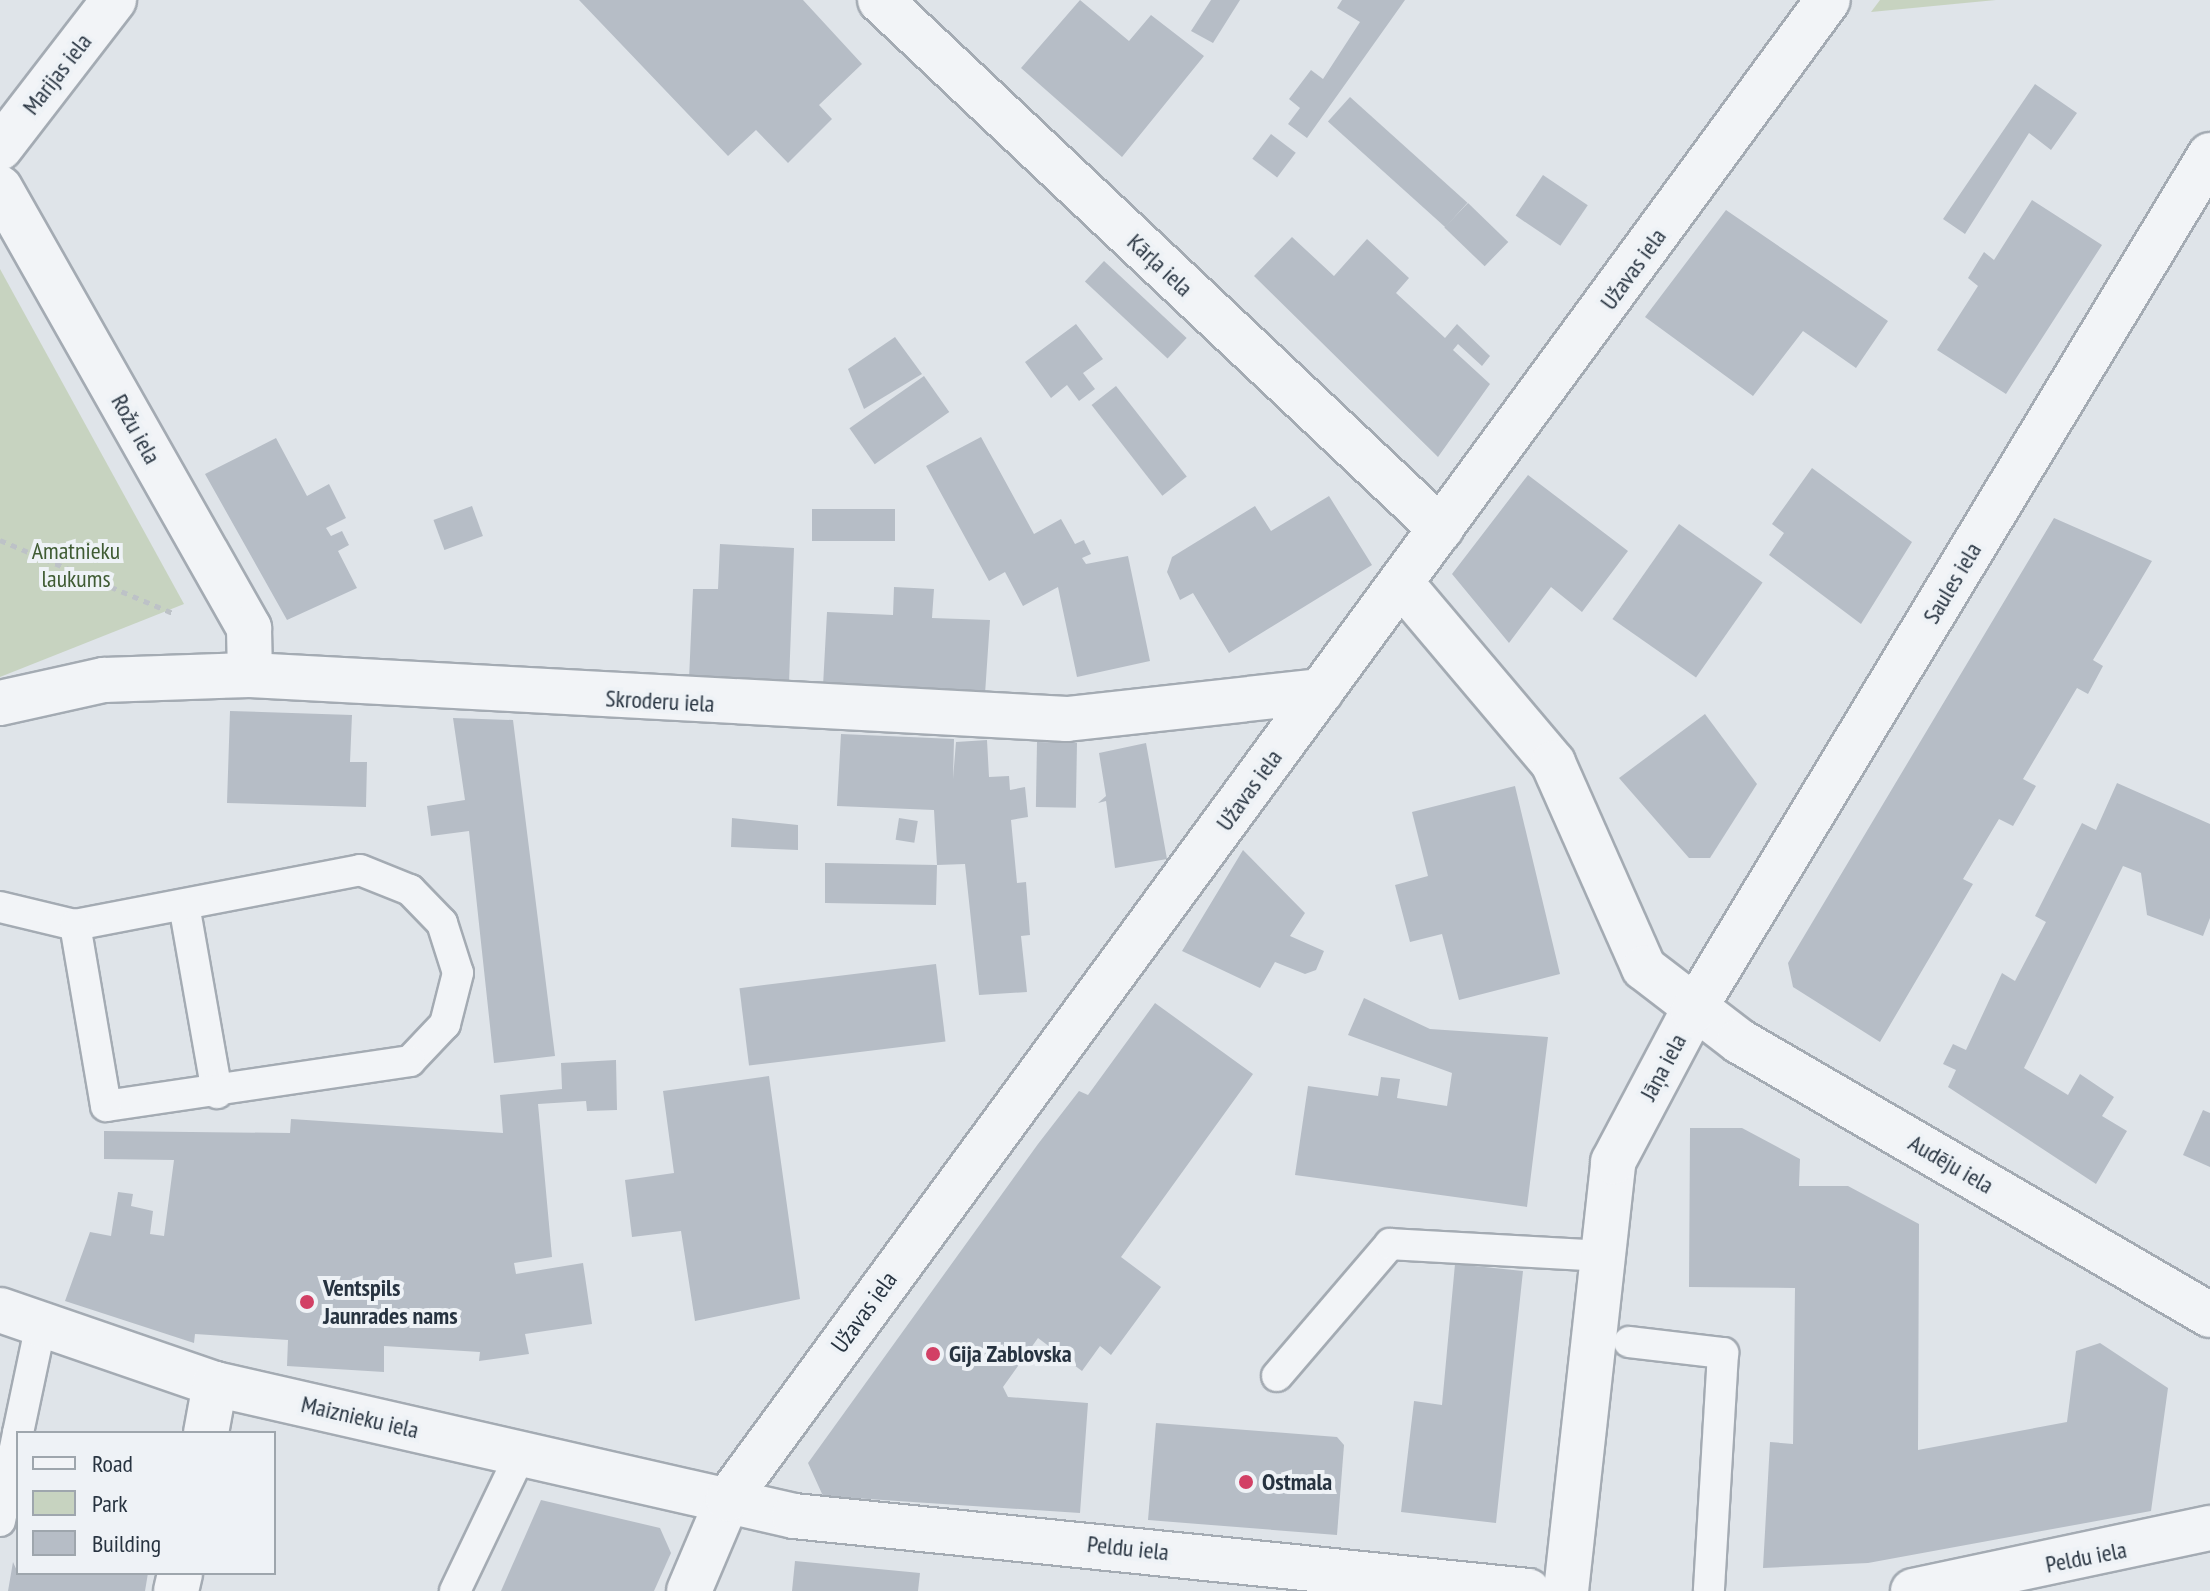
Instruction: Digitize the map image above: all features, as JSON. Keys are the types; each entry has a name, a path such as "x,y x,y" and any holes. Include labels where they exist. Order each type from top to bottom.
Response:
{"street":[{"name":"Marijas iela","path":"0,148 114,0"},
{"name":"Kārļa iela","path":"880,0 1441,529"},
{"name":"Užavas iela","path":"689,1591 728,1499 1828,0"},
{"name":"Saules iela","path":"1693,1011 2210,155"},
{"name":"Rožu iela","path":"0,188 249,628 250,675"},
{"name":"Jāņa iela","path":"1401,583 1553,763 1644,968 1693,1011 1613,1162 1566,1591"},
{"name":"Skroderu iela","path":"0,703 104,680 250,675 1067,719 1321,691"},
{"name":"Audēju iela","path":"1693,1011 2210,1315"},
{"name":"Maiznieku iela","path":"0,1310 215,1384 728,1499"},
{"path":"206,1431 215,1384"},
{"name":"Peldu iela","path":"728,1499 794,1516 1528,1591"},
{"name":"Peldu iela","path":"1913,1591 2210,1528"}],"lane":[{"path":"0,907 75,925 360,870 410,890 442,923 458,973 445,1024 410,1061 217,1093 106,1106 75,925"},
{"path":"184,905 217,1093"},
{"path":"1277,1376 1390,1244 1603,1256"},
{"path":"18,1431 41,1324"},
{"path":"1629,1342 1723,1353 1709,1591"},
{"path":"0,1521 16,1443"},
{"path":"455,1591 521,1453"}],"path":[{"path":"0,540 178,615"}],"green space":[{"path":"1880,0 1996,0 1871,12"},
{"name":"Amatnieku laukums","path":"0,269 184,604 0,677"}],"building":[{"path":"579,0 803,0 862,64 819,105 832,119 788,163 756,130 728,156"},
{"path":"1080,0 1129,41 1151,15 1204,56 1122,157 1021,68"},
{"path":"1211,0 1240,0 1213,43 1191,31"},
{"path":"1342,0 1405,0 1307,138 1288,124 1300,108 1289,99 1311,70 1323,79 1360,22 1337,8"},
{"path":"2035,84 2077,113 2051,150 2029,133 1965,234 1943,219"},
{"path":"1350,97 1467,203 1445,227 1328,122"},
{"path":"1271,134 1296,153 1277,177 1252,159"},
{"path":"1543,175 1588,205 1560,246 1516,216"},
{"path":"2032,200 2102,245 2006,394 1937,350 1978,286 1968,278 1984,252 1994,260"},
{"path":"1468,203 1508,242 1485,266 1444,227"},
{"path":"1726,210 1888,321 1856,368 1803,331 1753,396 1645,317"},
{"path":"1292,237 1334,276 1367,239 1409,278 1396,293 1445,338 1457,324 1490,356 1482,366 1458,344 1453,350 1490,384 1438,457 1254,276"},
{"path":"1104,261 1187,338 1168,359 1085,281"},
{"path":"1076,324 1103,359 1083,373 1095,389 1079,401 1067,385 1051,398 1025,362"},
{"path":"895,337 922,374 864,409 848,369"},
{"path":"924,376 949,412 875,464 849,428"},
{"path":"1116,386 1187,477 1162,496 1092,405"},
{"path":"981,437 1034,534 1061,519 1075,544 1084,540 1091,554 1082,558 1086,564 1128,556 1150,661 1077,677 1058,587 1023,606 1005,572 989,581 926,466"},
{"path":"276,438 307,496 329,484 346,518 326,528 331,536 342,531 349,545 338,551 357,588 287,620 205,474"},
{"path":"1812,468 1912,542 1861,624 1769,555 1784,533 1772,524"},
{"path":"1528,475 1628,551 1582,612 1551,587 1509,643 1452,574"},
{"path":"1329,496 1372,565 1229,653 1193,593 1180,600 1167,572 1172,557 1255,506 1271,531"},
{"path":"472,506 483,536 444,550 433,520"},
{"path":"812,509 895,509 895,541 812,541"},
{"path":"2054,518 2152,561 2093,660 2103,666 2088,694 2077,688 2023,779 2036,786 2013,826 1999,819 1963,879 1973,884 1880,1042 1793,987 1788,963"},
{"path":"1679,524 1763,583 1696,678 1612,619"},
{"path":"720,544 794,548 789,683 689,679 693,589 718,589"},
{"path":"894,587 934,589 932,618 990,620 985,694 823,686 827,612 893,615"},
{"path":"230,711 352,715 350,762 367,762 366,807 227,803"},
{"path":"1705,714 1757,784 1710,858 1689,858 1619,778"},
{"path":"453,718 513,720 555,1056 494,1063 469,831 431,836 427,806 465,800"},
{"path":"841,734 954,739 953,779 956,742 987,740 989,777 1009,776 1010,790 1025,787 1028,817 1011,820 1017,883 1026,882 1030,935 1021,936 1027,992 979,995 965,864 937,865 934,810 837,806"},
{"path":"1037,742 1077,743 1076,808 1036,807"},
{"path":"1146,743 1167,859 1115,868 1106,801 1098,803 1106,796 1099,753"},
{"path":"2117,783 2210,824 2210,918 2203,936 2147,915 2141,873 2123,866 2024,1068 2068,1095 2080,1074 2114,1097 2102,1116 2127,1131 2096,1184 1948,1087 1956,1070 1943,1064 1953,1044 1966,1050 2002,973 2015,981 2046,922 2035,916 2082,823 2096,830"},
{"path":"1515,786 1560,974 1459,1000 1442,934 1410,942 1395,885 1428,876 1412,812"},
{"path":"732,818 798,825 798,850 731,847"},
{"path":"899,818 918,821 914,843 896,840"},
{"path":"1243,850 1305,913 1290,936 1324,951 1316,970 1305,974 1275,962 1260,988 1182,951"},
{"path":"825,863 937,865 936,905 825,903"},
{"path":"936,964 946,1041 749,1066 739,988"},
{"path":"1364,998 1430,1029 1548,1037 1527,1207 1295,1175 1308,1086 1378,1096 1381,1077 1400,1079 1397,1098 1447,1106 1452,1073 1348,1035"},
{"path":"1155,1003 1253,1074 1121,1257 1161,1287 1111,1355 1100,1346 1082,1371 1038,1338 1003,1387 1008,1397 1088,1403 1080,1513 823,1496 808,1463 1038,1144 1079,1091 1088,1095"},
{"path":"616,1060 617,1110 587,1111 586,1101 538,1104 552,1257 514,1263 516,1274 583,1263 592,1324 525,1334 529,1354 479,1361 480,1352 384,1346 384,1372 287,1366 288,1340 195,1334 194,1343 65,1301 90,1232 111,1236 118,1192 133,1194 131,1206 153,1211 150,1234 164,1236 174,1160 104,1159 104,1131 290,1133 291,1119 503,1133 500,1095 562,1089 561,1063"},
{"path":"769,1076 800,1299 695,1321 681,1231 632,1237 625,1180 674,1173 663,1091"},
{"path":"2203,1110 2210,1113 2210,1167 2183,1155"},
{"path":"1690,1128 1742,1128 1800,1159 1799,1186 1848,1186 1919,1224 1918,1450 2067,1422 2076,1351 2100,1343 2168,1388 2151,1511 1868,1563 1763,1568 1770,1442 1793,1444 1795,1288 1689,1287"},
{"path":"1455,1264 1523,1271 1496,1523 1401,1512 1414,1401 1442,1405"},
{"name":"Ostmala","path":"1156,1423 1337,1437 1344,1445 1337,1535 1148,1520"},
{"path":"541,1500 660,1528 671,1553 654,1591 501,1591"},
{"path":"795,1561 920,1573 918,1591 792,1591"},
{"path":"13,1562 16,1575 148,1575 145,1591 8,1591"}],"place":[{"name":"Ventspils Jaunrades nams","path":"307,1302"},
{"name":"Gija Zablovska","path":"933,1354"},
{"name":"Ostmala","path":"1246,1482"}]}
